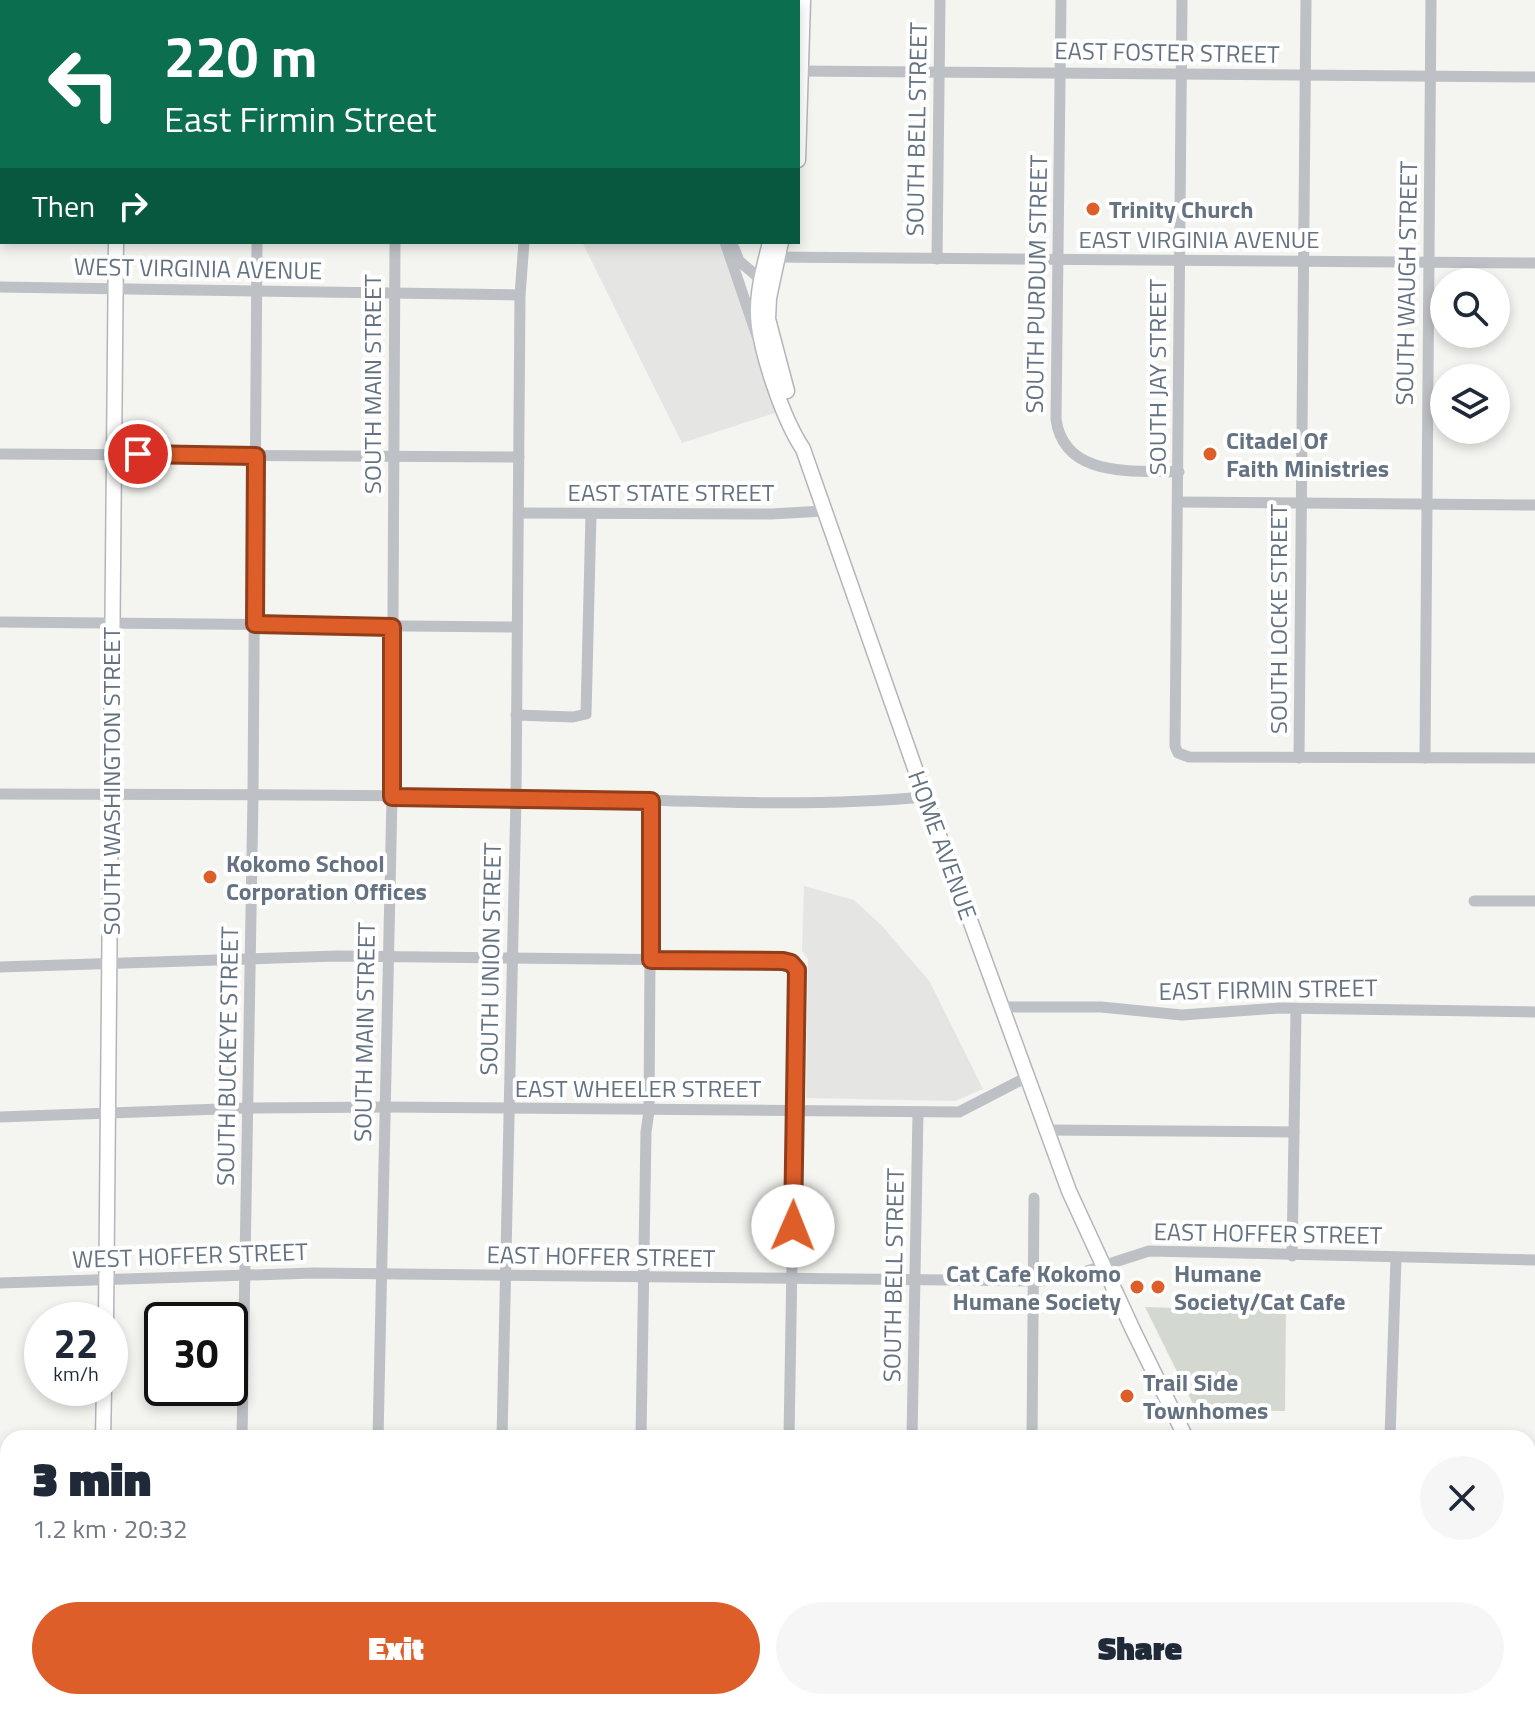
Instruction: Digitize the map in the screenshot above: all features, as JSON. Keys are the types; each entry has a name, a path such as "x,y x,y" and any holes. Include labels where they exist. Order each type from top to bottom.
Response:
{"main road":[{"path":"800,71 803,0"},
{"name":"SOUTH WASHINGTON STREET","path":"106,1302 116,244"},
{"path":"766,358 758,311 771,252"},
{"path":"766,284 769,329 803,449"},
{"name":"HOME AVENUE","path":"766,358 793,435 803,449 925,797 1069,1191 1182,1430"},
{"path":"103,1430 104,1406"}],"street":[{"name":"SOUTH BELL STREET","path":"937,259 940,0"},
{"name":"SOUTH PURDUM STREET","path":"1061,0 1056,419 1061,440 1080,458 1099,468 1179,472"},
{"name":"SOUTH JAY STREET","path":"1182,0 1175,746 1178,753 1189,757 1299,758"},
{"name":"SOUTH LOCKE STREET","path":"1299,758 1306,0"},
{"name":"SOUTH WAUGH STREET","path":"1425,758 1431,0"},
{"name":"EAST FOSTER STREET","path":"800,71 1535,77"},
{"name":"SOUTH BUCKEYE STREET","path":"242,1430 251,958 257,244"},
{"name":"SOUTH MAIN STREET","path":"378,1430 392,797 395,244"},
{"name":"SOUTH UNION STREET","path":"502,1430 516,797 520,295 524,244"},
{"name":"HOME AVENUE","path":"726,244 766,358"},
{"path":"734,244 739,261 766,284"},
{"name":"EAST VIRGINIA AVENUE","path":"771,252 1058,261 1535,263"},
{"name":"WEST VIRGINIA AVENUE","path":"0,287 395,292"},
{"path":"395,292 520,295"},
{"path":"0,454 519,457"},
{"path":"1179,502 1535,505"},
{"name":"EAST STATE STREET","path":"519,513 771,514 824,511"},
{"path":"516,715 573,717 586,714 591,514"},
{"path":"0,622 517,627"},
{"path":"1299,758 1535,758"},
{"path":"0,794 516,797 651,801 851,801 925,797"},
{"path":"641,1430 646,1132 649,1111 651,801"},
{"path":"1474,901 1535,901"},
{"path":"0,967 251,958 388,957 783,961 794,966 797,970 789,1430"},
{"name":"EAST FIRMIN STREET","path":"1002,1007 1101,1007 1182,1015 1296,1009 1535,1012"},
{"path":"1292,1256 1296,1009"},
{"name":"EAST WHEELER STREET","path":"0,1117 248,1108 385,1107 959,1112 1027,1077"},
{"name":"SOUTH BELL STREET","path":"912,1430 918,1112"},
{"path":"1046,1130 1294,1132"},
{"path":"1032,1430 1034,1198"},
{"name":"EAST HOFFER STREET","path":"381,1276 1035,1281 1059,1280 1149,1251 1535,1260"},
{"path":"1390,1430 1396,1258"},
{"name":"WEST HOFFER STREET","path":"0,1283 246,1274 381,1276"}],"shaded area":[{"path":"583,244 722,244 778,412 682,443"},
{"path":"804,886 854,900 882,926 930,982 983,1089 955,1101 806,1098 808,959 802,951"},
{"path":"1177,1301 1286,1302 1285,1411 1196,1410 1145,1307 1177,1308"}],"place":[{"name":"Trinity Church","path":"1093,209"},
{"name":"Citadel Of Faith Ministries","path":"1210,454"},
{"name":"Kokomo School Corporation Offices","path":"210,877"},
{"name":"Cat Cafe Kokomo Humane Society","path":"1137,1287"},
{"name":"Humane Society/Cat Cafe","path":"1158,1287"},
{"name":"Trail Side Townhomes","path":"1127,1396"}],"route":[{"path":"138,454 256,456 255,624 392,627 392,797 651,801 651,960 783,961 794,966 797,970 793,1226"}]}
